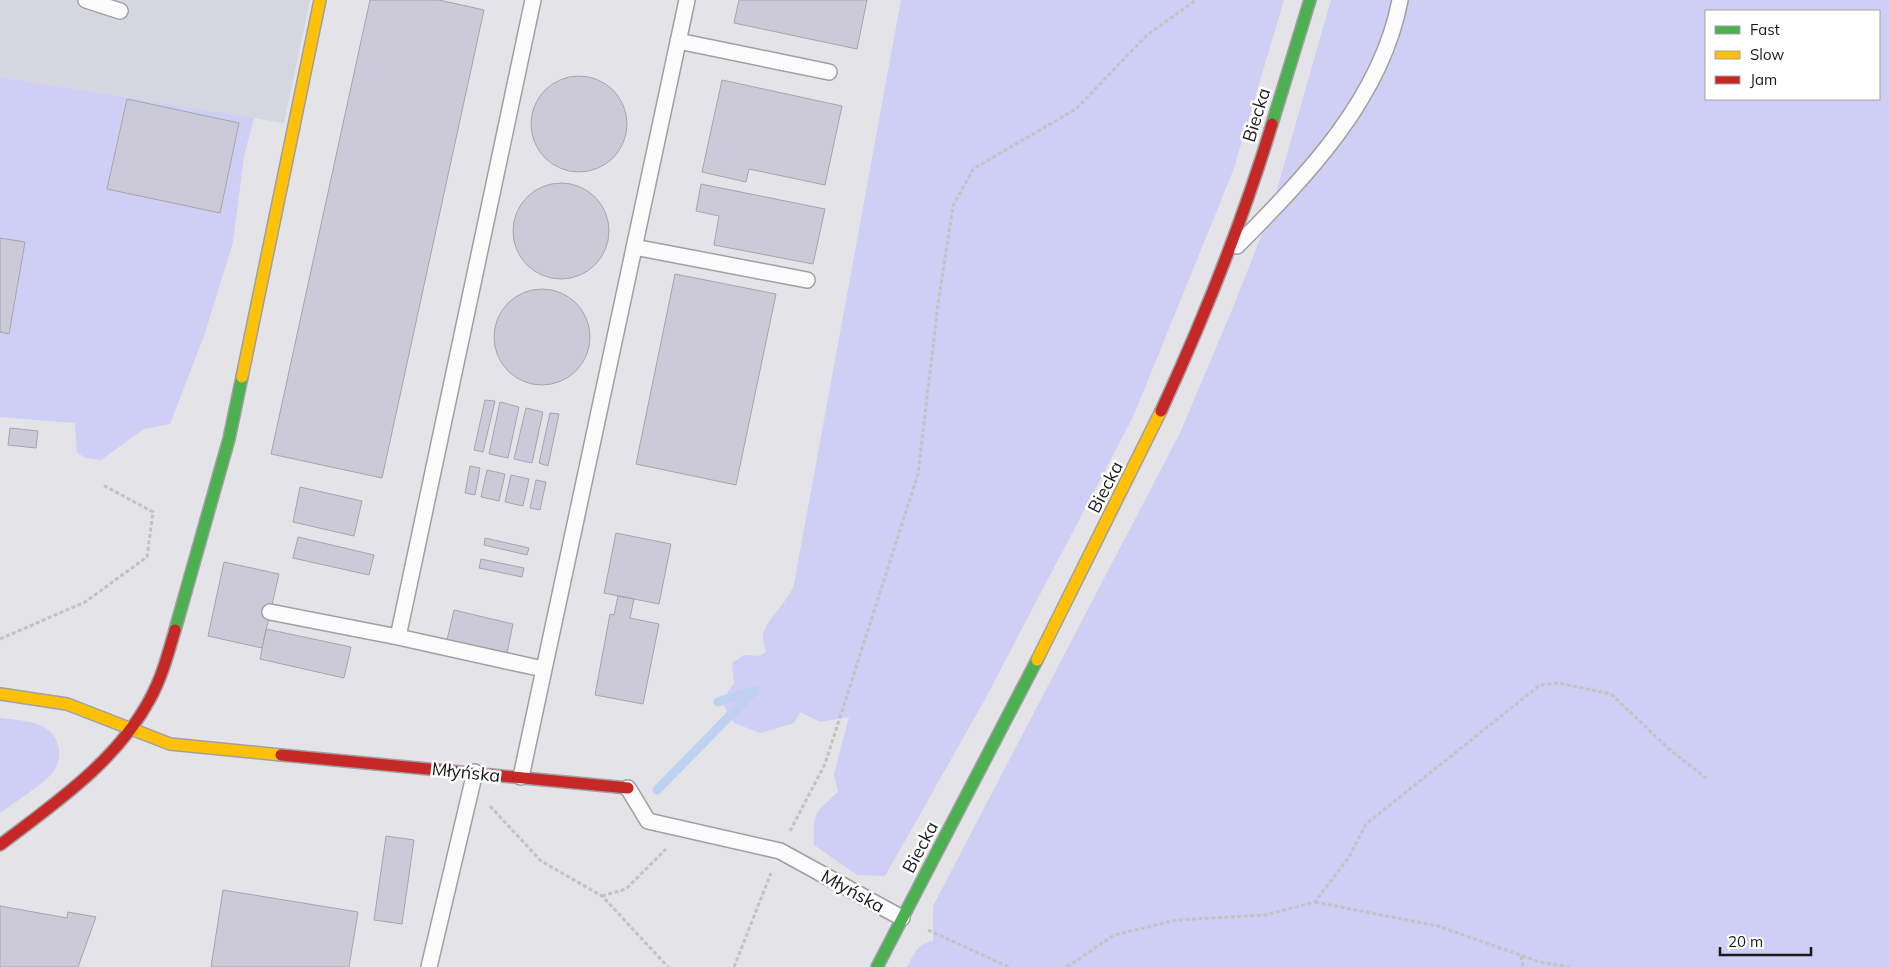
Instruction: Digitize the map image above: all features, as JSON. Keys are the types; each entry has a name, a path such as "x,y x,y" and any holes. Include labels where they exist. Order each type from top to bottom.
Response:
{"street":[{"path":"0,845 66,794 130,731 157,690 164,672 228,439 320,0"},
{"name":"Biecka","path":"877,967 1132,473 1190,348 1248,202 1310,0"},
{"name":"Młyńska","path":"0,694 58,702 109,720 130,731 170,744 474,779 521,777 628,788"}],"lane":[{"path":"86,0 120,11"},
{"path":"398,637 533,0"},
{"path":"521,777 687,0"},
{"path":"1226,258 1300,181 1350,117 1380,67 1400,0"},
{"path":"678,41 829,72"},
{"path":"634,247 807,280"},
{"path":"270,612 398,637 543,669"},
{"path":"429,967 474,779"},
{"name":"Młyńska","path":"628,788 648,821 780,851 902,918"}],"path":[{"path":"734,967 780,851 825,764 918,474 953,206 973,169 1076,109 1147,34 1196,0"},
{"path":"0,639 85,602 147,557 153,512 103,485"},
{"path":"1315,902 1349,857 1366,824 1540,685 1559,683 1611,694 1676,755 1707,780"},
{"path":"474,779 541,861 602,896 668,967"},
{"path":"602,896 626,889 684,830"},
{"path":"1067,967 1114,935 1177,920 1265,915 1315,902 1438,926 1477,942 1540,962 1570,967"},
{"path":"902,918 1009,967"},
{"path":"1521,956 1523,967"}],"shaded area":[{"path":"0,0 310,0 284,123 0,77"},
{"path":"901,0 1284,0 1233,171 1133,417 983,703 885,876 857,875 814,845 814,827 817,815 824,805 838,792 834,774 849,717 820,722 800,712 794,723 760,733 734,723 724,706 728,691 734,684 732,663 744,655 759,656 766,652 763,638 764,630 787,598 794,584"},
{"path":"1331,0 1890,0 1890,967 907,967 920,947 933,941 933,906 1180,433 1270,214"},
{"path":"0,77 254,118 244,156 233,242 205,333 170,424 144,429 101,460 86,458 77,453 75,423 0,417"},
{"path":"0,718 27,721 44,727 56,739 59,757 57,766 50,775 0,813"}],"building":[{"path":"370,0 439,0 484,10 382,478 271,454"},
{"path":"739,0 867,0 857,49 734,23"},
{"path":"579,76 597,80 613,90 623,106 627,124 623,142 613,158 597,168 579,172 561,168 545,158 535,142 531,124 535,106 545,90 561,80"},
{"path":"722,80 842,106 825,185 749,169 746,182 702,172"},
{"path":"127,99 239,123 220,213 107,189"},
{"path":"561,183 579,187 595,197 605,213 609,231 605,249 595,265 579,275 561,279 543,275 527,265 517,249 513,231 517,213 527,197 543,187"},
{"path":"701,184 825,209 813,264 714,245 719,216 696,211"},
{"path":"0,238 25,242 9,334 0,332"},
{"path":"675,274 776,294 736,485 636,464"},
{"path":"542,289 560,293 576,303 586,319 590,337 586,355 576,371 560,381 542,385 524,381 508,371 498,355 494,337 498,319 508,303 524,293"},
{"path":"485,400 495,401 483,452 474,450"},
{"path":"500,402 519,407 508,458 489,454"},
{"path":"526,408 543,412 532,463 514,459"},
{"path":"550,413 559,414 548,466 539,463"},
{"path":"10,428 38,431 36,448 8,445"},
{"path":"470,466 480,468 475,495 465,493"},
{"path":"487,470 505,474 499,501 481,497"},
{"path":"511,475 529,479 523,506 505,502"},
{"path":"536,480 546,482 540,510 530,508"},
{"path":"300,487 362,501 354,536 293,522"},
{"path":"616,533 671,544 659,604 604,593"},
{"path":"298,537 374,555 369,575 293,558"},
{"path":"485,538 529,548 527,555 484,545"},
{"path":"481,559 524,568 522,577 479,568"},
{"path":"224,562 279,574 262,648 208,636"},
{"path":"618,596 634,599 630,618 659,624 643,704 595,695 610,614 614,615"},
{"path":"454,610 513,624 507,653 447,640"},
{"path":"266,629 351,647 344,678 260,659"},
{"path":"386,836 414,840 402,924 374,920"},
{"path":"223,890 358,912 349,967 211,967"},
{"path":"0,906 67,918 68,912 96,917 78,967 0,967"}],"waterway":[{"path":"657,790 755,690 718,702"}],"traffic: fast":[{"path":"1272,124 1310,0"},
{"path":"175,630 229,439 242,377"},
{"path":"877,967 1037,660"}],"traffic: slow":[{"path":"242,377 320,0"},
{"path":"1037,660 1161,411"},
{"path":"0,694 67,704 170,744 281,755"}],"traffic: jam":[{"path":"1161,411 1221,270 1248,198 1272,124"},
{"path":"0,845 63,797 103,761 120,742 136,721 154,691 175,630"},
{"path":"281,755 628,788"}]}
